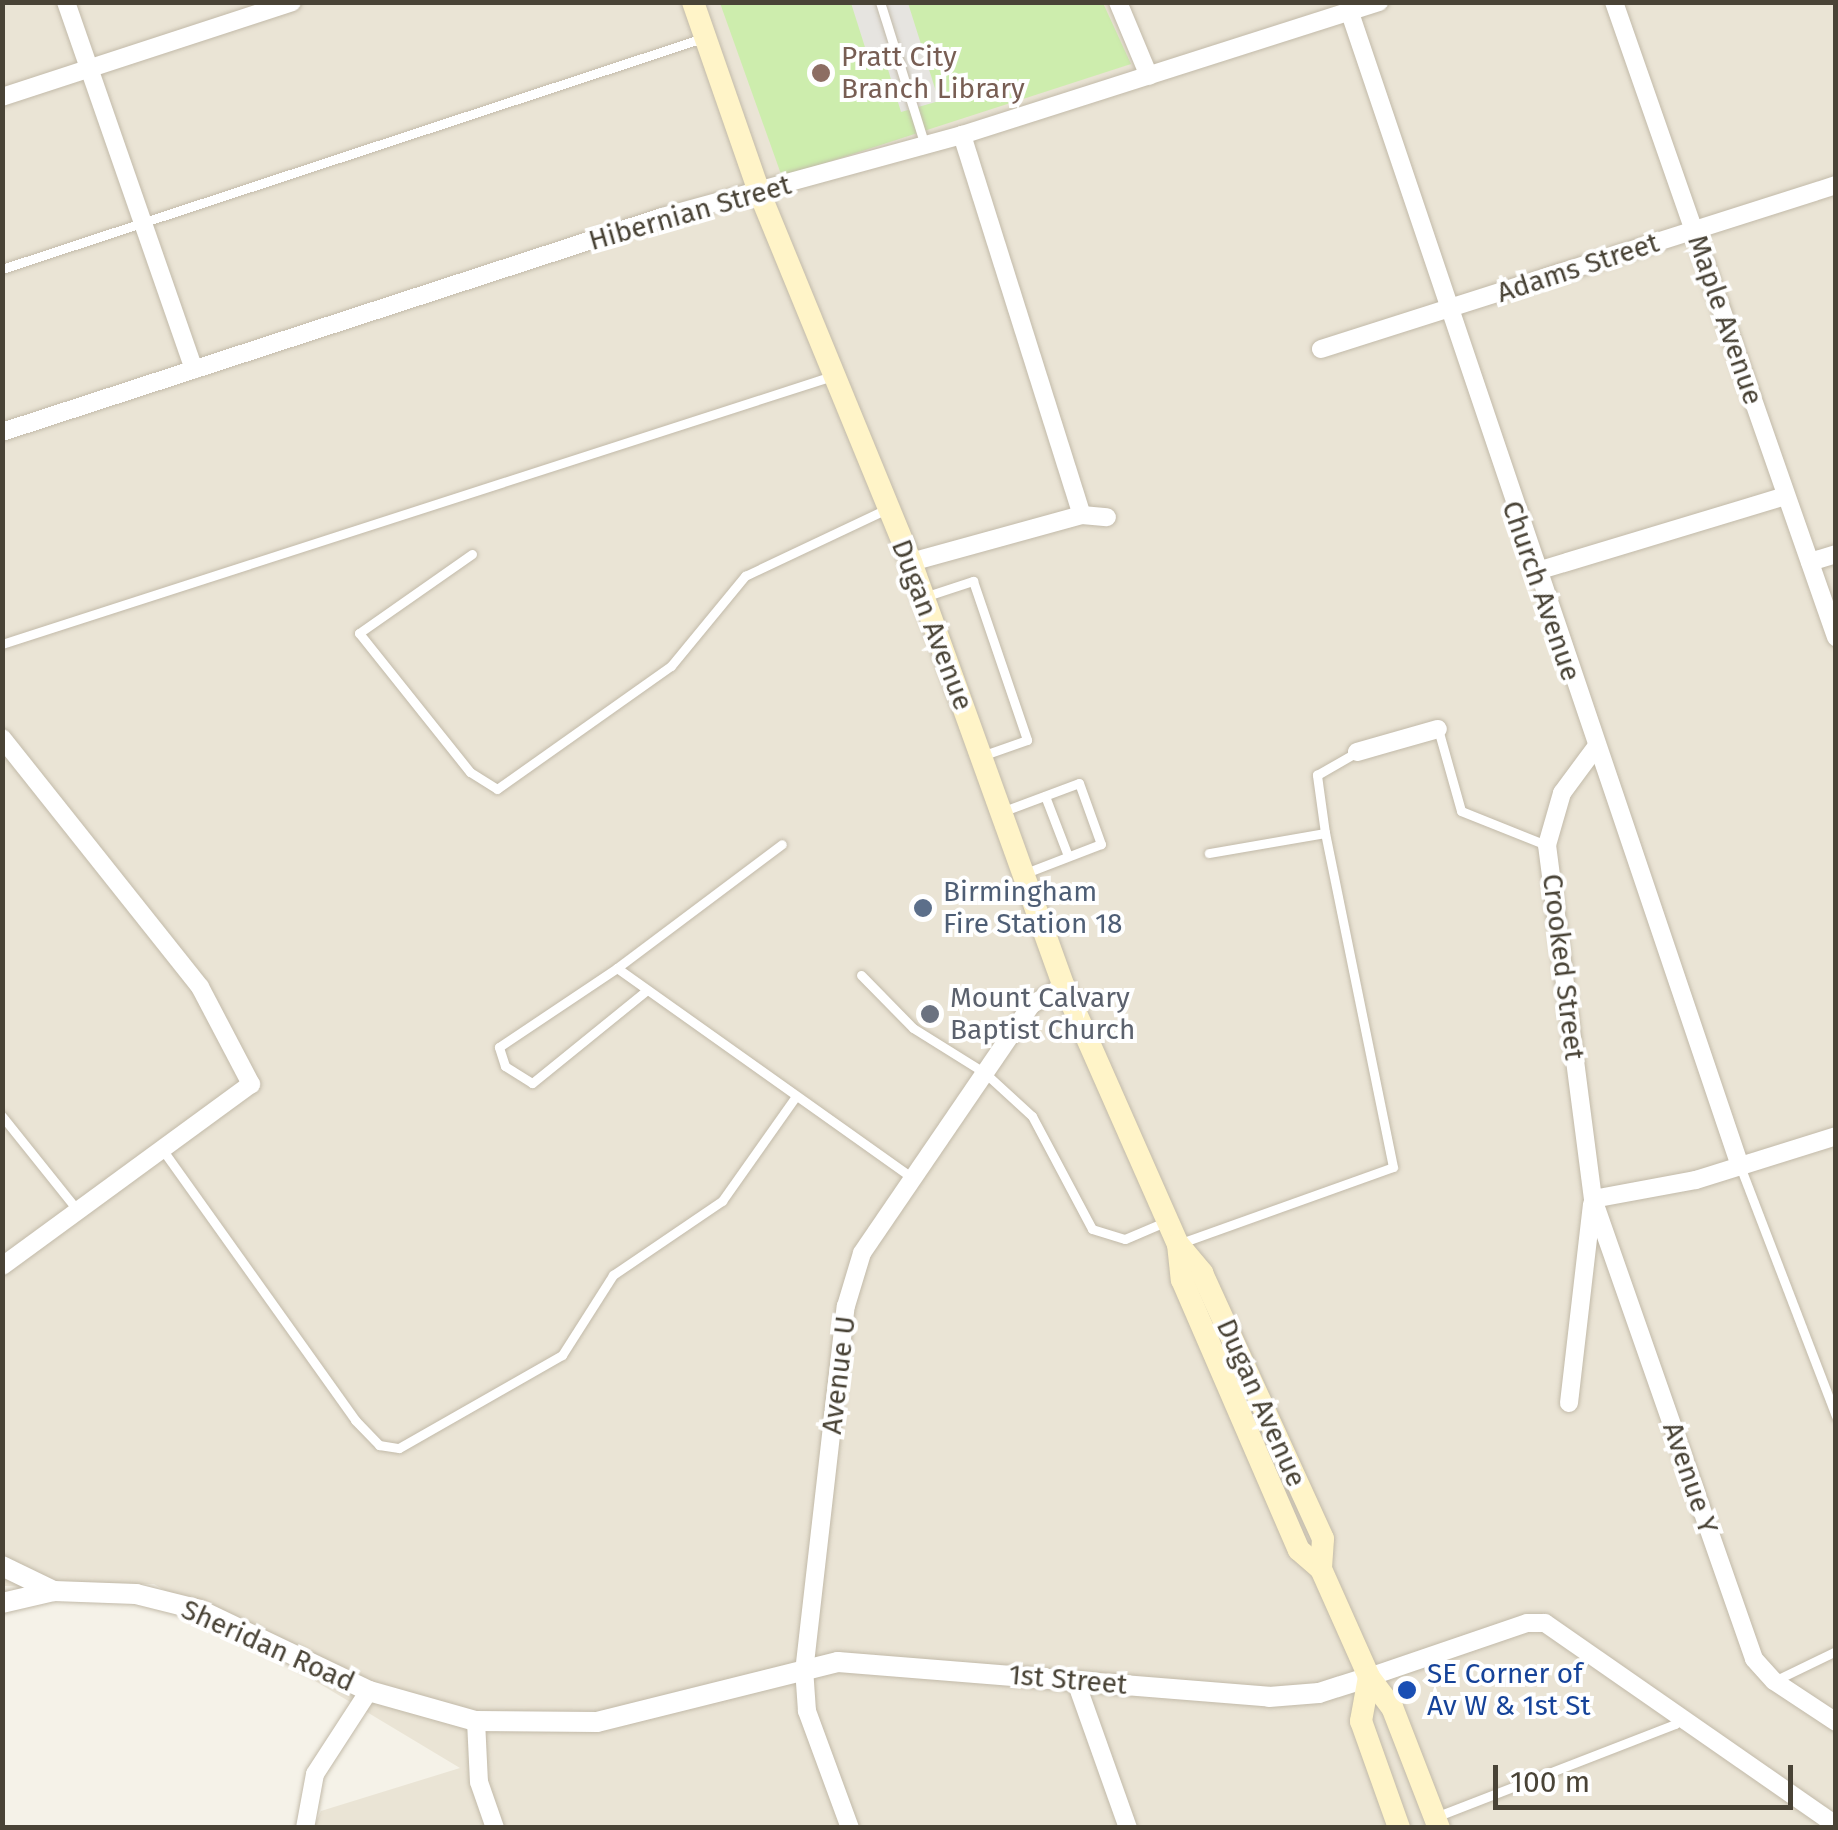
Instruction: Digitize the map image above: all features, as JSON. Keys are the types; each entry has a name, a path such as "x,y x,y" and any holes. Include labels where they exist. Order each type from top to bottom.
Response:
{"main road":[{"name":"Dugan Avenue","path":"694,2 760,194 911,562 1064,986 1178,1244 1182,1280 1299,1550 1321,1569 1369,1677 1392,1706 1437,1822"},
{"path":"1369,1677 1361,1721 1400,1828"}],"street":[{"path":"66,2 194,368"},
{"path":"2,97 292,2"},
{"path":"1118,2 1149,76"},
{"name":"Hibernian Street","path":"2,432 662,217 760,194 962,135 1379,2"},
{"name":"Maple Avenue","path":"1614,2 1836,636"},
{"name":"Church Avenue","path":"1350,12 1534,572 1740,1166"},
{"path":"962,135 1082,514"},
{"name":"Adams Street","path":"1320,349 1836,185"},
{"path":"1534,572 1786,496"},
{"path":"911,562 1082,514 1107,517"},
{"path":"1810,562 1836,554"},
{"path":"1357,752 1438,729"},
{"path":"2,738 200,988 251,1084 2,1266"},
{"name":"Crooked Street","path":"1593,1198 1547,846 1562,793 1596,747"},
{"name":"Avenue U","path":"850,1828 807,1712 804,1672 846,1306 862,1253 1031,1005 1064,986"},
{"path":"1568,1403 1593,1198 1740,1166 1836,1136"},
{"name":"Avenue Y","path":"1593,1198 1754,1659 1774,1681 1836,1722"},
{"name":"Sheridan Road","path":"2,1566 54,1591 136,1594 200,1610 369,1691 476,1722"},
{"path":"2,1603 54,1591"},
{"name":"1st Street","path":"476,1722 596,1722 838,1662 1269,1697 1319,1693 1527,1623 1546,1623 1679,1717"},
{"path":"1076,1682 1128,1828"},
{"path":"306,1828 314,1774 369,1691"},
{"path":"1679,1717 1836,1825"},
{"path":"476,1722 479,1782 495,1828"}],"lane":[{"path":"880,2 925,146"},
{"path":"2,269 706,37"},
{"path":"2,644 833,376"},
{"path":"472,554 359,633 470,772 497,789 671,666 745,576 887,509"},
{"path":"924,597 972,581 1027,740 981,756"},
{"path":"1438,729 1460,811 1547,846"},
{"path":"1178,1244 1394,1166 1316,776 1357,752"},
{"path":"1002,812 1079,783 1100,844 1024,873"},
{"path":"1044,796 1068,856"},
{"path":"1209,853 1325,833"},
{"path":"646,990 532,1083 506,1066 498,1047 617,968 782,844"},
{"path":"617,968 914,1178"},
{"path":"861,975 913,1028 985,1073 1042,1130 1092,1229 1125,1240 1168,1221"},
{"path":"162,1150 355,1420 379,1445 399,1448 562,1355 613,1275 722,1201 796,1096"},
{"path":"2,1116 78,1211"},
{"path":"1740,1166 1836,1416"},
{"path":"1774,1681 1836,1651"},
{"path":"1437,1822 1675,1724 1679,1717"}],"shaded area":[{"path":"2,3 1835,3 1835,1827 314,1827 321,1811 460,1768 154,1584 3,1586"},
{"path":"851,3 908,3 939,101 901,112 886,63 870,63"}],"green space":[{"path":"720,3 1103,3 1131,64 782,177"}],"place":[{"name":"Pratt City Branch Library","path":"821,73"},
{"name":"Birmingham Fire Station 18","path":"923,908"},
{"name":"Mount Calvary Baptist Church","path":"930,1014"},
{"name":"SE Corner of Av W & 1st St","path":"1407,1690"}]}
